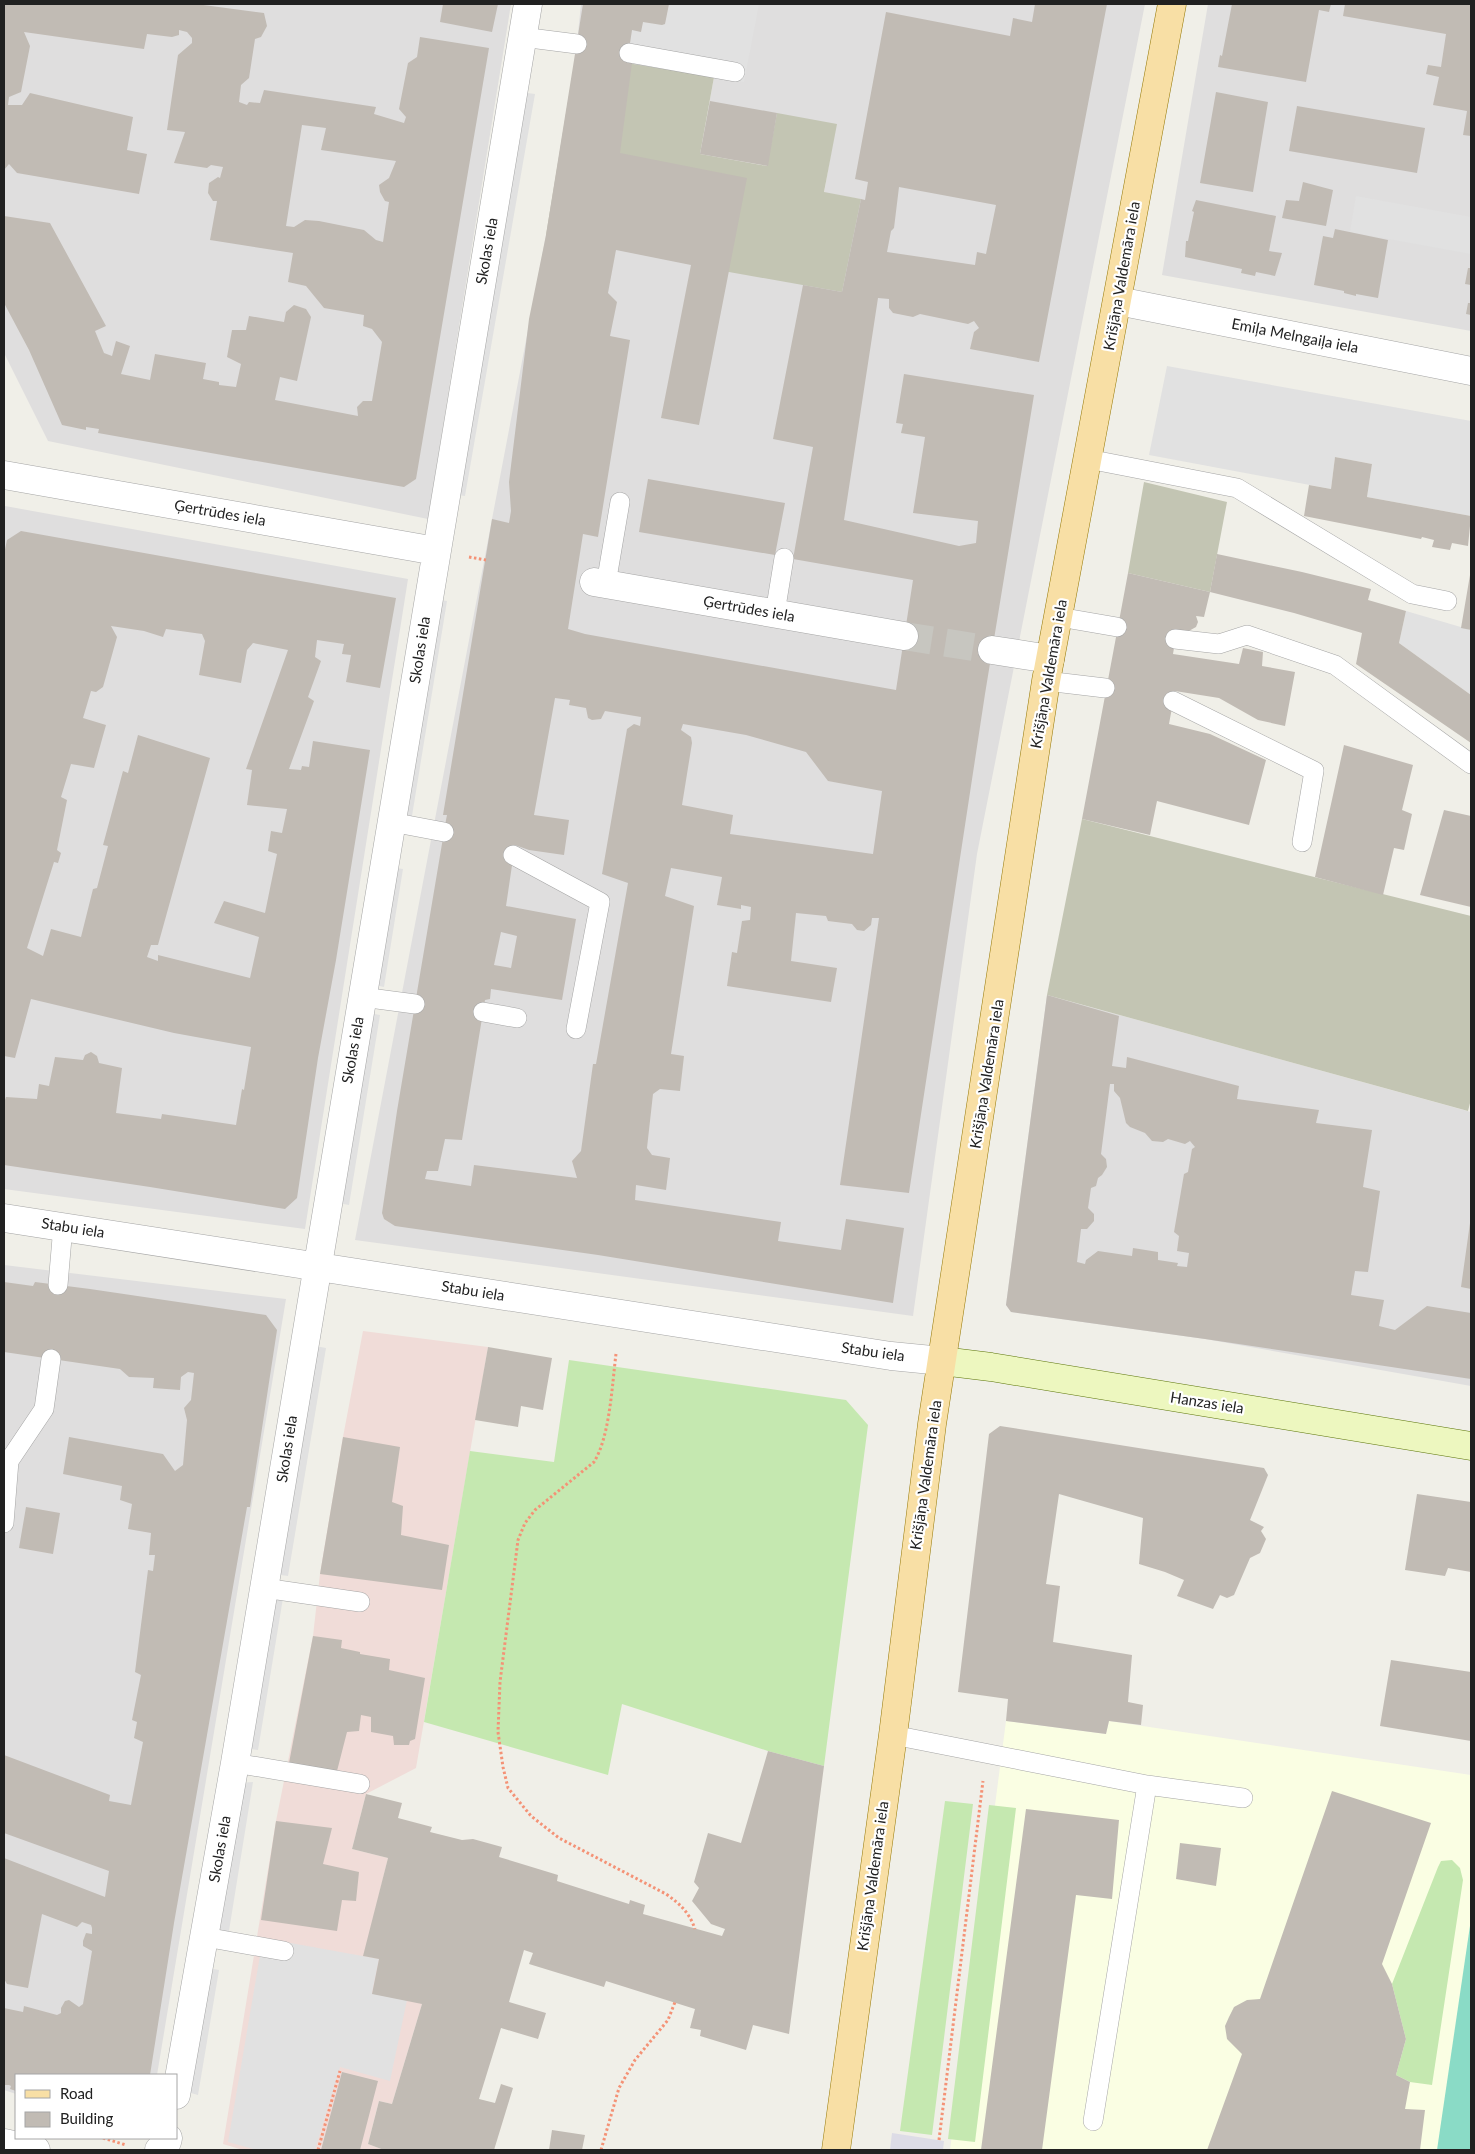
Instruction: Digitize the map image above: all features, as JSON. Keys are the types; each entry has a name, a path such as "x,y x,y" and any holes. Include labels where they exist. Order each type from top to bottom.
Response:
{"main road":[{"name":"Krišjāņa Valdemāra iela","path":"836,2150 942,1361 1048,670 1172,4"}],"street":[{"name":"Skolas iela","path":"178,2084 264,1588 528,4"},
{"name":"Emiļa Melngaiļa iela","path":"1118,301 1471,371"},
{"name":"Ģertrūdes iela","path":"4,475 436,551"},
{"name":"Ģertrūdes iela","path":"600,583 904,636"},
{"path":"992,650 1048,670"},
{"name":"Stabu iela","path":"4,1218 872,1353 942,1361"},
{"name":"Hanzas iela","path":"942,1361 991,1367 1471,1446"},
{"path":"159,2150 168,2139"}],"lane":[{"path":"522,37 577,44"},
{"path":"629,52 735,72"},
{"path":"1088,459 1237,488 1412,594 1447,601"},
{"path":"600,583 620,502"},
{"path":"775,613 784,558"},
{"path":"1059,617 1117,626"},
{"path":"1175,639 1219,644 1247,635 1335,665 1471,764"},
{"path":"1048,670 1105,688"},
{"path":"1173,701 1314,771 1302,842"},
{"path":"391,822 444,832"},
{"path":"513,855 600,902 576,1029"},
{"path":"362,997 415,1004"},
{"path":"483,1012 517,1018"},
{"path":"58,1285 63,1226"},
{"path":"4,1523 9,1461 44,1409 51,1359"},
{"path":"264,1588 360,1602"},
{"path":"893,1735 1147,1784 1243,1798"},
{"path":"234,1763 360,1784"},
{"path":"1093,2121 1147,1784"},
{"path":"205,1937 284,1951"}],"path":[{"path":"616,1354 604,1438 600,1453 594,1462 535,1510 525,1523 518,1540 500,1682 498,1732 502,1766 508,1788 531,1816 559,1838 666,1894 681,1905 690,1916 695,1929"},
{"path":"939,2140 986,1753"},
{"path":"601,2150 619,2088 634,2060 668,2020 674,2002"},
{"path":"318,2150 340,2072"}],"shaded area":[{"path":"4,4 511,4 428,519 48,441 4,353"},
{"path":"581,4 1145,4 977,854 913,1316 355,1240 546,235 616,250 860,199 824,193 836,124 768,166 700,154 714,77 576,53"},
{"path":"669,4 759,4 744,82 627,63 632,30 641,32 643,22 665,24"},
{"path":"1208,4 1471,4 1471,331 1162,275"},
{"path":"576,53 714,77 700,154 767,166 777,113 837,124 824,192 861,199 842,292 729,272 546,235"},
{"path":"520,92 535,94 465,496 450,494"},
{"path":"1356,196 1471,217 1471,254 1350,232"},
{"path":"1167,366 1471,421 1471,516 1367,497 1372,464 1335,457 1331,489 1149,455"},
{"path":"1144,482 1227,502 1210,592 1128,573"},
{"path":"5,506 408,579 305,1229 4,1189"},
{"path":"432,599 447,601 412,816 396,814"},
{"path":"1406,611 1471,630 1471,695 1399,643"},
{"path":"1082,819 1471,916 1471,1099 1468,1111 1047,995"},
{"path":"389,867 403,869 384,987 370,984"},
{"path":"1047,995 1471,1112 1471,1386 1205,1339 1011,1312 1006,1305"},
{"path":"363,1012 380,1015 349,1205 333,1202"},
{"path":"4,1265 286,1299 157,2074 15,2074 15,2094 4,2090"},
{"path":"363,1331 488,1347 416,1768 366,1794 352,1849 388,1858 364,1956 389,1960 422,2004 392,2104 379,2101 368,2144 384,2150 243,2150 223,2144 276,1821 313,1636 320,1574"},
{"path":"310,1345 326,1348 288,1576 273,1574"},
{"path":"269,1595 283,1598 258,1750 244,1748"},
{"path":"1006,1721 1106,1734 1109,1721 1471,1775 1471,2150 950,2150"},
{"path":"253,1782 228,1937 214,1934 239,1783"},
{"path":"263,1938 379,1959 372,1993 407,2000 390,2081 340,2067 315,2150 257,2150 228,2142"},
{"path":"208,1968 219,1970 198,2095 187,2092"},
{"path":"892,2133 944,2141 943,2150 890,2150"}],"green space":[{"path":"569,1360 846,1400 868,1425 824,1766 768,1751 622,1704 608,1775 424,1722 470,1451 554,1462"},
{"path":"945,1801 973,1804 932,2135 900,2131"},
{"path":"989,1805 1016,1808 975,2142 948,2139"},
{"path":"1452,1860 1460,1868 1463,1880 1432,2085 1410,2082 1396,2075 1406,2039 1392,1984 1438,1867 1441,1861"},
{"path":"1471,1919 1471,2150 1437,2150"}],"building":[{"path":"4,4 196,4 264,13 267,26 261,37 255,39 249,78 241,85 239,102 247,105 249,102 260,103 264,90 376,107 374,114 404,123 406,117 399,109 408,63 417,57 420,37 489,48 416,479 404,487 98,433 99,429 86,427 86,430 62,425 29,350 4,303 4,216 50,223 106,326 95,331 104,353 112,356 116,341 130,346 121,374 150,380 155,354 206,363 203,379 219,382 219,385 236,387 241,364 227,357 232,330 246,330 249,316 284,322 286,312 294,305 306,309 311,317 297,381 280,377 275,400 358,416 357,407 363,401 372,401 382,342 372,329 363,326 364,315 324,308 306,286 288,282 293,253 210,240 217,201 213,201 208,193 209,183 218,177 220,178 223,167 211,165 207,168 174,163 185,132 167,130 178,55 192,43 192,38 187,32 179,30 179,35 172,37 147,34 144,49 24,32 30,46 21,92 9,97 8,105 22,105 30,93 133,117 127,150 147,154 139,194 17,173 9,164 4,170","holes":["302,125 326,128 321,150 396,161 389,178 379,185 380,192 385,201 389,202 383,242 376,240 364,230 319,221 305,220 294,227 286,226"]},
{"path":"443,4 498,4 492,32 440,22"},
{"path":"583,4 669,4 665,24 643,22 641,32 632,30 627,63 632,63 620,153 747,178 699,425 661,418 691,265 616,250 608,293 617,302 610,336 630,340 598,537 583,534 568,629 585,634 896,690 913,580 793,559 813,447 773,439 803,285 842,292 861,199 865,200 868,182 855,179 886,12 1010,36 1013,18 1032,22 1035,4 1107,4 1039,362 970,349 974,332 979,328 974,321 968,324 920,314 913,317 893,313 889,308 889,299 878,298 844,520 959,546 976,543 978,521 913,513 925,437 901,433 903,424 896,423 904,374 1034,395 985,694 909,1193 840,1185 879,918 872,918 871,925 864,931 857,930 852,924 828,921 826,916 796,913 791,961 837,968 831,1002 727,986 732,952 737,953 742,921 750,920 751,907 741,905 741,909 717,905 722,877 671,868 665,896 694,906 671,1054 684,1056 680,1091 660,1089 653,1094 647,1148 652,1155 670,1158 666,1190 636,1185 635,1200 781,1222 778,1241 841,1250 846,1219 904,1228 893,1303 598,1255 395,1226 384,1219 382,1213 397,1111 447,815 443,815 492,519 509,523 511,511 509,482 529,319 546,235","holes":["899,187 996,205 986,254 977,252 975,265 887,252 891,231 894,228","555,698 570,700 569,705 586,708 588,718 592,720 601,719 605,711 641,717 640,726 634,724 627,729 602,874 628,883 596,1064 593,1064 581,1151 572,1161 577,1178 474,1165 471,1186 425,1179 427,1171 438,1171 445,1139 462,1140 485,1000 490,999 491,989 562,1000 576,919 506,906 515,845 529,850 564,855 569,820 534,815","683,724 746,735 806,752 828,781 882,791 873,854 730,834 733,815 682,805 692,743 691,737 681,730","501,932 517,936 511,968 494,965"]},
{"path":"1232,4 1331,4 1329,12 1319,10 1306,82 1218,67 1220,55 1222,56"},
{"path":"1345,4 1471,4 1471,136 1463,135 1467,111 1433,105 1439,77 1426,74 1428,65 1441,67 1446,34 1343,16"},
{"path":"1216,92 1268,102 1253,192 1200,183"},
{"path":"710,101 777,113 768,166 700,154"},
{"path":"1297,106 1425,128 1417,173 1289,151"},
{"path":"1303,182 1333,190 1326,226 1282,218 1286,200 1299,201"},
{"path":"1196,200 1276,216 1269,251 1282,253 1275,276 1256,272 1255,276 1241,273 1242,269 1185,257 1186,241 1188,241 1194,212 1192,211"},
{"path":"1335,229 1388,240 1378,298 1356,294 1356,296 1344,293 1344,291 1314,285 1323,236 1333,238"},
{"path":"1468,268 1471,268 1471,285 1465,284"},
{"path":"1468,303 1471,303 1471,315 1466,314"},
{"path":"1335,457 1372,464 1367,497 1471,516 1468,546 1452,543 1450,550 1432,547 1434,540 1422,537 1421,539 1304,516 1309,485 1331,489"},
{"path":"648,479 785,503 775,555 639,532"},
{"path":"21,531 396,598 380,688 346,682 351,655 342,654 344,644 317,640 315,657 321,661 308,697 314,701 289,769 301,770 302,766 309,767 313,741 370,750 318,1058 297,1198 285,1209 4,1165 4,1103 6,1097 37,1099 39,1084 49,1086 55,1057 83,1060 85,1055 91,1052 97,1056 99,1063 122,1068 116,1113 161,1119 162,1114 236,1125 251,1047 174,1033 31,999 15,1058 4,1056 4,554 7,540","holes":["111,626 144,631 163,637 166,629 202,634 205,641 199,675 241,683 247,650 253,643 288,650 246,769 252,770 247,805 287,809 282,833 271,831 268,851 277,854 265,913 224,901 214,923 259,937 250,978 158,955 158,961 147,957 151,945 158,945 210,758 138,735 128,773 123,771 103,845 108,846 97,888 93,889 81,937 51,929 43,956 27,948 54,862 58,863 61,853 57,850 67,800 61,797 71,764 94,768 106,725 83,718 91,691 96,692 103,687 117,637"]},
{"path":"1217,554 1371,589 1368,600 1406,611 1399,643 1471,695 1471,743 1356,664 1362,633 1294,613 1210,592"},
{"path":"1128,573 1210,592 1204,617 1196,616 1198,622 1196,627 1187,632 1177,630 1173,654 1239,664 1243,648 1263,652 1262,666 1295,672 1285,726 1258,720 1219,698 1175,691 1169,724 1210,734 1266,760 1249,825 1157,801 1150,835 1082,819"},
{"path":"1471,575 1471,630 1461,628"},
{"path":"1344,745 1413,765 1402,810 1412,814 1404,850 1394,848 1383,895 1315,877"},
{"path":"1444,810 1471,816 1471,907 1420,895"},
{"path":"1047,995 1119,1016 1112,1066 1126,1068 1127,1057 1239,1086 1237,1099 1319,1110 1316,1123 1372,1130 1363,1187 1380,1191 1368,1272 1355,1271 1351,1295 1384,1300 1379,1326 1395,1330 1427,1306 1471,1313 1471,1379 1011,1312 1006,1305","holes":["1110,1084 1114,1084 1114,1091 1120,1098 1126,1123 1130,1127 1145,1133 1152,1141 1163,1142 1168,1139 1185,1144 1190,1141 1195,1147 1192,1149 1188,1172 1184,1174 1174,1232 1179,1236 1177,1251 1189,1253 1187,1267 1177,1266 1178,1263 1158,1260 1158,1252 1133,1248 1132,1256 1098,1251 1086,1260 1085,1264 1077,1262 1081,1229 1087,1229 1094,1221 1094,1214 1088,1208 1091,1188 1096,1186 1098,1178 1107,1167 1106,1159 1101,1154"]},
{"path":"1471,1223 1471,1289 1461,1287"},
{"path":"4,1282 33,1286 35,1282 266,1315 277,1330 250,1507 247,1507 174,1923 150,2074 15,2074 15,2091 10,2089 11,2086 4,2085 4,2008 23,2012 24,2006 57,2015 61,2013 61,2008 65,2001 69,2000 79,2007 83,2004 92,1951 83,1946 83,1941 86,1933 92,1934 92,1928 91,1925 82,1922 77,1927 42,1914 28,1988 7,1984 4,1979 4,1858 105,1897 109,1871 4,1833 4,1755 110,1795 109,1801 131,1805 143,1742 134,1738 137,1722 132,1720 141,1675 135,1672 148,1570 153,1571 155,1555 149,1555 151,1533 128,1529 132,1504 120,1500 122,1486 63,1474 69,1437 163,1454 175,1471 183,1465 187,1420 184,1408 191,1400 194,1373 188,1372 181,1377 180,1390 153,1388 154,1378 129,1377 120,1369 4,1352"},
{"path":"488,1347 552,1358 543,1410 521,1406 518,1427 475,1420"},
{"path":"1000,1426 1264,1468 1268,1475 1250,1520 1264,1527 1261,1531 1266,1539 1260,1553 1250,1558 1234,1595 1227,1598 1220,1595 1213,1609 1177,1596 1184,1580 1139,1564 1143,1518 1059,1494 1046,1584 1060,1586 1053,1642 1132,1655 1128,1702 1143,1705 1141,1725 1109,1721 1106,1734 1006,1721 1008,1699 958,1692 989,1434"},
{"path":"343,1437 400,1447 392,1502 403,1506 401,1535 449,1545 442,1590 320,1574"},
{"path":"1417,1494 1471,1502 1471,1572 1448,1568 1445,1576 1405,1570"},
{"path":"26,1507 60,1513 53,1554 19,1548"},
{"path":"313,1636 342,1640 341,1648 360,1652 360,1654 390,1659 389,1670 425,1678 415,1739 410,1741 409,1745 394,1745 393,1736 371,1732 371,1717 361,1715 359,1731 347,1732 337,1771 289,1763"},
{"path":"1391,1660 1471,1672 1471,1741 1380,1726"},
{"path":"768,1751 824,1766 789,2034 753,2025 746,2050 700,2036 701,2030 690,2028 695,2009 606,1981 604,1987 529,1964 533,1953 524,1950 509,2002 546,2013 538,2039 501,2028 479,2099 495,2103 501,2084 513,2088 494,2150 384,2150 368,2144 379,2101 392,2104 422,2004 372,1994 379,1959 363,1956 388,1858 352,1849 366,1794 402,1803 398,1818 432,1827 430,1832 462,1840 473,1839 502,1847 499,1857 558,1875 557,1881 629,1904 630,1900 645,1905 643,1914 722,1936 725,1929 711,1924 692,1901 699,1888 694,1882 708,1833 741,1843"},
{"path":"1332,1791 1431,1823 1382,1964 1392,1984 1406,2039 1396,2075 1410,2082 1405,2109 1425,2110 1420,2150 1207,2150 1242,2054 1227,2039 1225,2026 1234,2007 1247,2000 1260,1999"},
{"path":"1026,1809 1119,1820 1112,1899 1076,1895 1042,2150 981,2150"},
{"path":"276,1821 332,1828 323,1864 359,1872 356,1901 342,1900 337,1931 261,1920"},
{"path":"1180,1843 1221,1848 1216,1886 1176,1879"},
{"path":"342,2072 378,2081 360,2150 321,2150"},
{"path":"552,2130 585,2135 582,2150 549,2150"}],"tunnel":[{"path":"904,636 992,650"}]}
